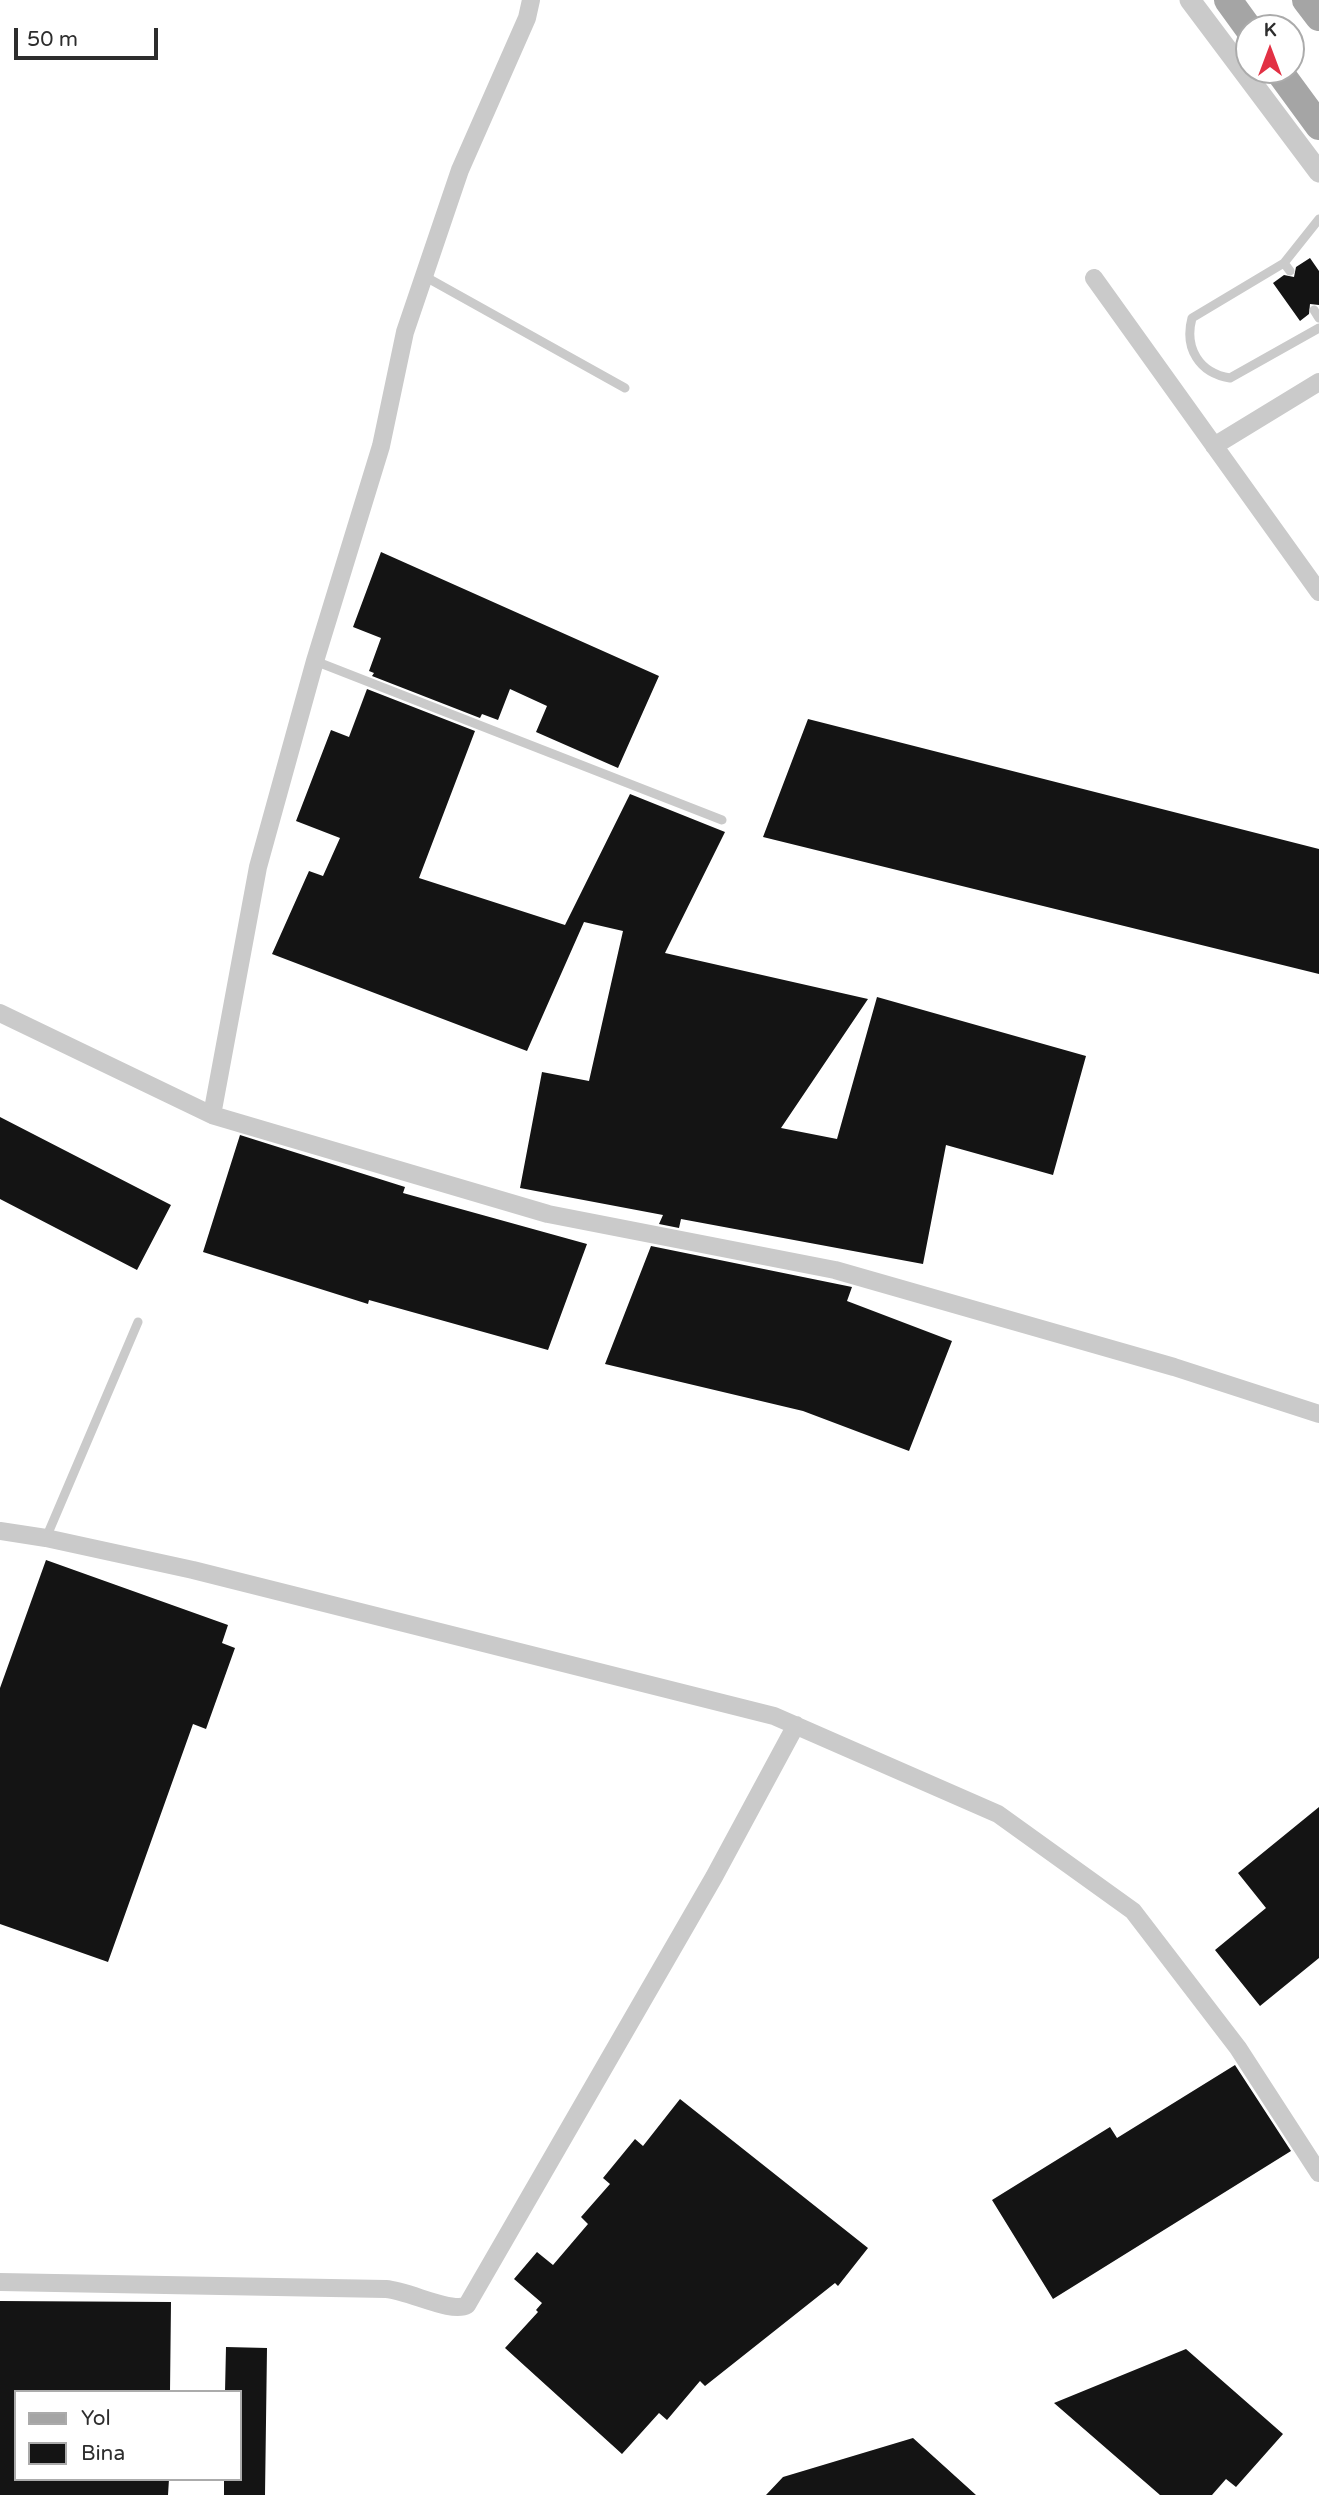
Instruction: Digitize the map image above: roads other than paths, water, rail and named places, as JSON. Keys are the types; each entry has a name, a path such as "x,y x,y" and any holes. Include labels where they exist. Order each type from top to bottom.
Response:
{"main road":[{"path":"1306,0 1319,17"},
{"path":"1288,84 1313,118"}],"street":[{"path":"212,1115 258,867 316,661 382,446 405,332 460,170 527,18 531,0"},
{"path":"1190,0 1314,164"},
{"path":"1094,278 1319,592"},
{"path":"1214,446 1319,382"},
{"path":"0,1013 212,1115 548,1214 835,1270 1174,1367 1319,1414"},
{"path":"0,1531 46,1538 193,1570 774,1716 998,1814 1133,1911 1238,2048 1319,2173"},
{"path":"0,2282 404,2290 452,2309 467,2305 714,1877 796,1725"}],"lane":[{"path":"1313,118 1314,164"},
{"path":"1319,219 1287,267 1192,318 1189,329 1192,351 1211,372 1230,378 1319,328"},
{"path":"424,276 625,388"},
{"path":"316,661 722,820"},
{"path":"46,1538 138,1322"}]}
